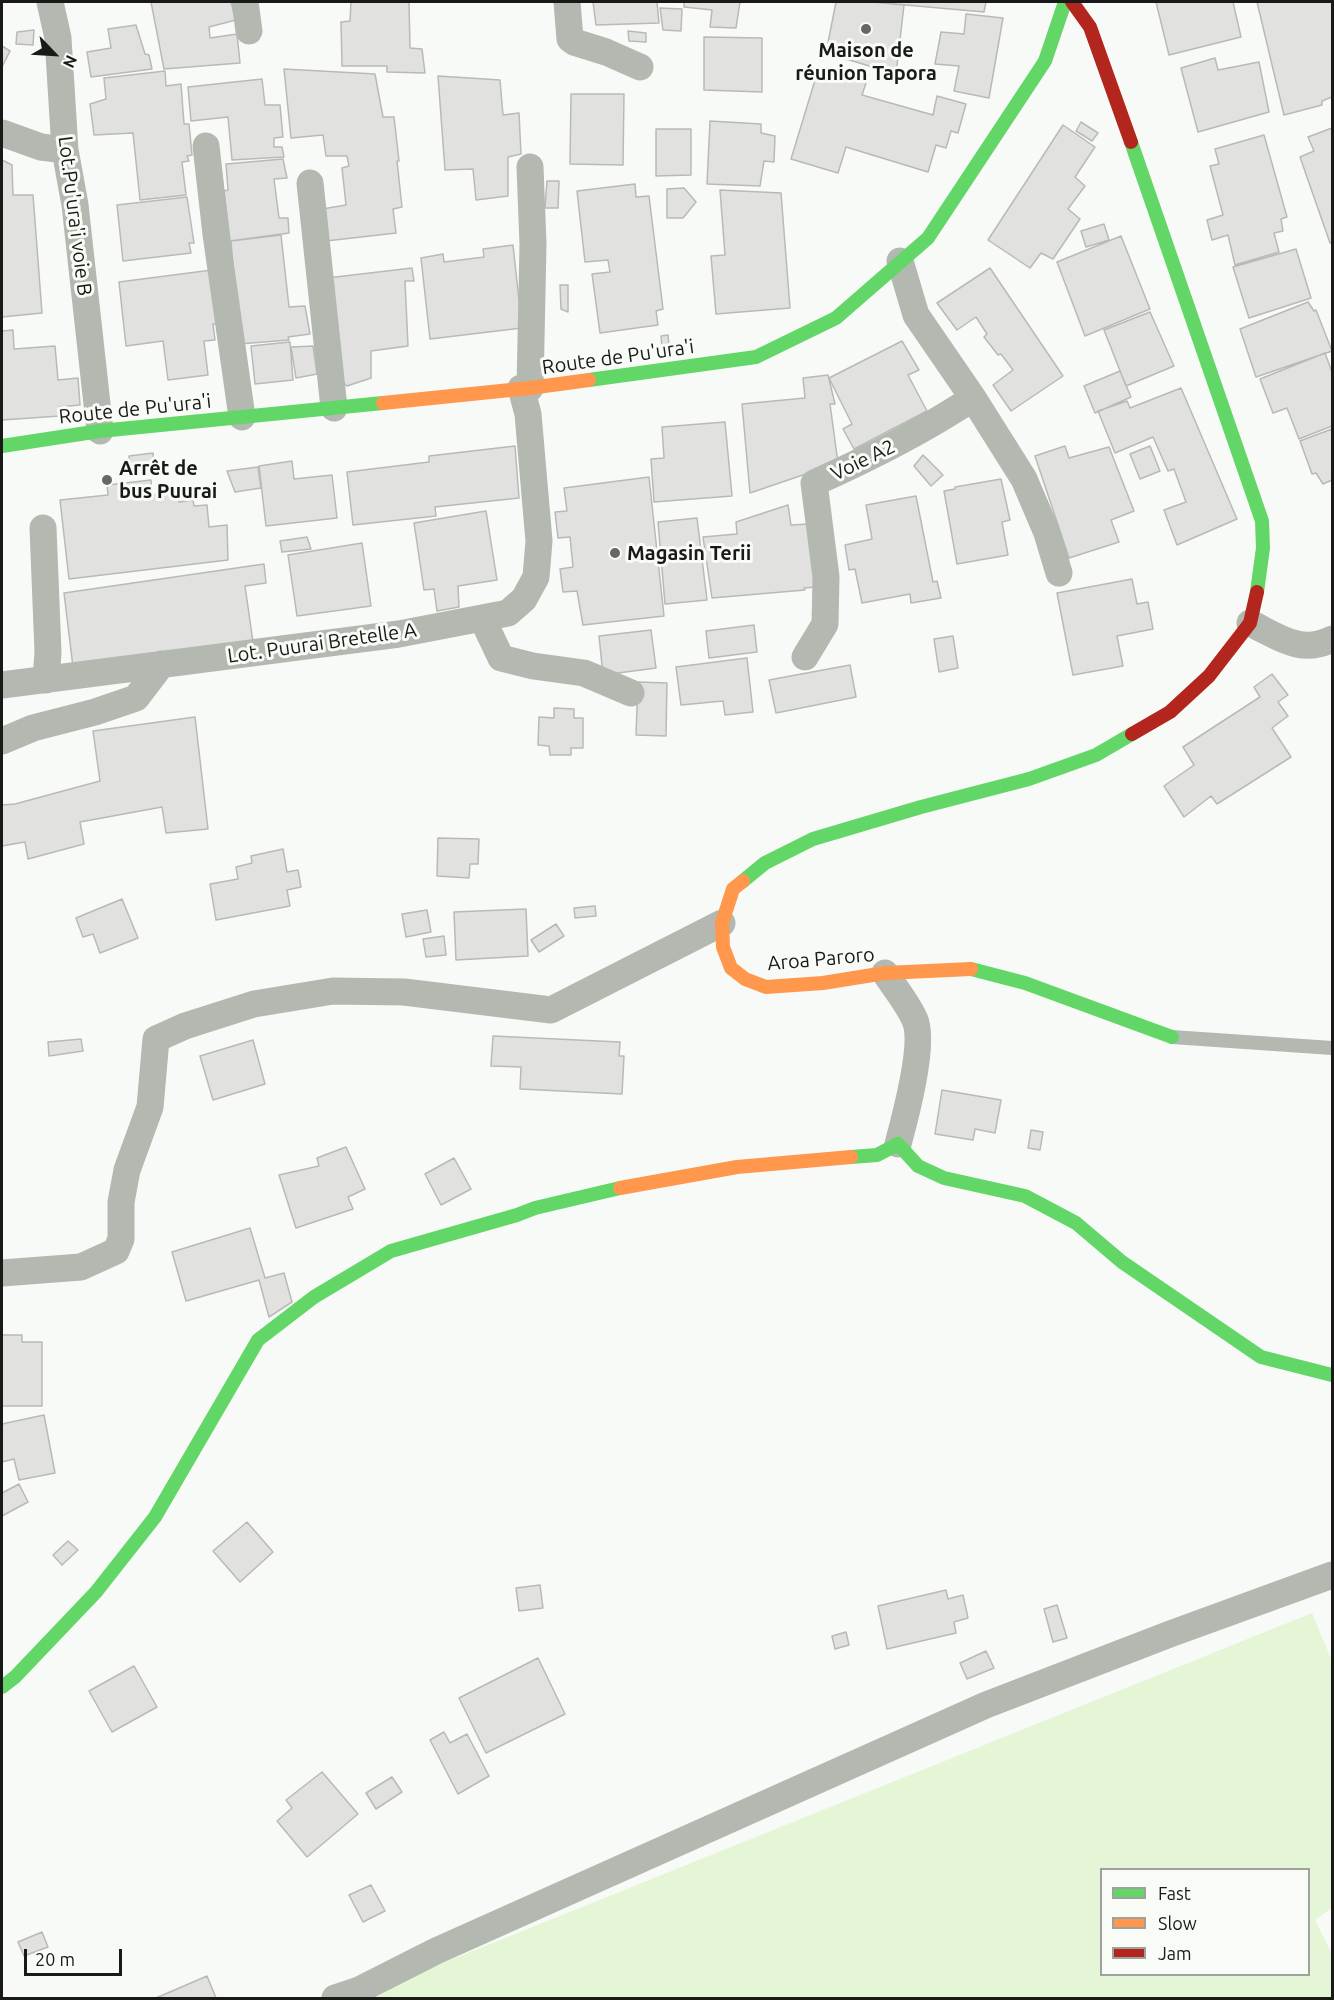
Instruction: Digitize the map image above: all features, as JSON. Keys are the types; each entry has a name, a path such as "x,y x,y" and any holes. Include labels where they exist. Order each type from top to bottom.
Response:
{"street":[{"name":"Lot.Pu'ura'i voie B","path":"50,2 58,38 65,150 75,205 100,432"},
{"path":"245,2 249,31"},
{"path":"567,2 570,39 640,67"},
{"name":"Route de Pu'ura'i","path":"2,446 100,432 526,388 756,357 836,318 928,238 1046,61 1065,2"},
{"path":"1072,2 1090,27 1100,53 1262,521 1263,548 1258,590 1250,623 1295,645 1308,647 1332,639"},
{"path":"2,133 41,147 65,150"},
{"path":"206,146 242,417"},
{"name":"Lot. Puurai Bretelle A","path":"2,685 399,634 508,613 524,599 536,577 539,541 526,388 533,244 530,167"},
{"path":"310,183 334,408"},
{"path":"900,261 915,315 973,398 1023,479 1047,533 1059,573"},
{"name":"Voie A2","path":"805,657 825,624 826,577 814,483 880,454 973,398"},
{"path":"43,528 48,652 46,680"},
{"path":"482,618 501,658 533,666 584,673 631,693"},
{"name":"Aroa Paroro","path":"1172,1036 1025,983 977,969 885,973 823,983 766,987 745,979 731,968 723,946 722,923 733,889 765,863 813,839 921,807 1029,779 1096,755 1170,712 1209,676 1250,623"},
{"path":"2,741 33,728 95,712 136,698 162,664"},
{"path":"2,1274 81,1267 116,1251 121,1239 121,1202 127,1170 150,1107 156,1039 185,1026 254,1004 333,991 404,992 551,1010 722,923"},
{"path":"2,1687 15,1677 96,1592 155,1518 258,1340 315,1297 391,1251 535,1208 608,1190 737,1167 877,1155 898,1143 917,1056 916,1022 885,973"},
{"path":"898,1143 918,1166 944,1178 1025,1196 1076,1223 1122,1262 1261,1357 1332,1375"},
{"path":"335,1998 359,1990 436,1951 986,1705 1332,1575"}],"lane":[{"name":"Aroa Paroro","path":"1172,1036 1332,1048"}],"green space":[{"path":"1312,1613 1332,1661 1332,1908 1315,1920 1332,1954 1332,1998 356,1998"}],"building":[{"path":"151,2 231,2 236,20 209,27 210,38 237,34 240,63 164,69"},
{"path":"351,2 409,2 410,48 422,49 425,73 387,72 387,66 342,66 341,22 350,21"},
{"path":"593,2 657,2 659,23 596,25"},
{"path":"684,2 740,2 736,28 710,27 712,10 684,7"},
{"name":"Maison de réunion Tapora","path":"836,2 904,5 896,74 826,53"},
{"name":"Maison de réunion Tapora","path":"872,2 986,2 984,12"},
{"path":"1156,2 1233,2 1241,37 1169,55"},
{"path":"1257,2 1332,2 1332,97 1322,101 1322,105 1284,115"},
{"path":"660,8 682,9 681,31 663,30"},
{"path":"966,14 1003,18 989,98 954,91 959,66 935,64 941,32 964,34"},
{"path":"136,25 145,54 149,55 152,69 91,77 87,52 111,48 108,29"},
{"path":"34,30 33,45 16,44 17,32"},
{"path":"628,31 646,33 646,42 629,41"},
{"path":"704,37 762,38 762,92 704,90"},
{"path":"2,46 10,51 2,67"},
{"path":"1215,58 1218,70 1259,62 1269,112 1198,132 1181,68"},
{"path":"819,67 867,80 862,95 933,115 937,96 966,104 958,133 951,131 946,148 936,145 928,172 846,147 838,173 791,159"},
{"path":"284,69 375,74 383,117 394,117 402,207 393,209 396,233 326,241 322,209 346,205 342,168 349,166 347,156 326,156 323,135 291,138"},
{"path":"165,71 166,86 181,84 184,124 189,124 192,155 187,156 189,161 182,162 186,195 140,200 133,133 94,135 90,104 106,99 104,78"},
{"path":"438,76 500,80 503,115 519,113 521,154 508,157 508,196 476,200 473,169 445,170"},
{"path":"262,79 265,105 280,105 283,137 274,138 274,147 282,147 284,157 232,160 228,117 191,121 188,87"},
{"path":"571,94 624,94 623,165 570,164"},
{"path":"710,121 761,124 761,133 775,136 774,162 764,161 760,186 707,184"},
{"path":"1081,122 1098,133 1092,141 1076,131"},
{"path":"1063,125 1095,147 1075,177 1085,186 1068,209 1080,219 1053,259 1041,253 1030,268 988,240"},
{"path":"1332,128 1332,242 1330,243 1300,157 1314,151 1308,137"},
{"path":"656,129 691,129 691,175 656,176"},
{"path":"1264,135 1287,217 1281,219 1283,231 1274,233 1279,252 1235,265 1228,235 1212,240 1207,220 1223,215 1210,166 1219,164 1215,149"},
{"path":"283,159 287,178 274,179 279,218 288,218 289,233 230,241 224,191 228,190 226,164"},
{"path":"2,160 12,165 13,195 33,195 42,313 2,317"},
{"path":"547,181 559,181 558,208 545,208"},
{"path":"635,184 636,197 649,196 663,309 656,311 658,325 600,333 592,274 610,272 608,260 585,262 577,191"},
{"path":"684,188 696,202 683,218 667,218 667,189"},
{"path":"720,190 781,193 790,308 716,314 711,256 725,255"},
{"path":"187,197 194,243 189,243 191,253 123,261 117,205"},
{"path":"1104,224 1109,240 1086,247 1081,231"},
{"path":"281,235 289,307 305,306 310,334 288,337 289,340 239,344 231,241"},
{"path":"1121,236 1150,309 1085,336 1057,262"},
{"path":"513,245 522,328 430,339 421,258 443,254 444,262 484,257 483,249"},
{"path":"1296,249 1311,298 1249,318 1233,267"},
{"path":"412,268 414,281 405,281 408,346 371,351 371,378 347,386 342,381 327,278"},
{"path":"990,268 1063,376 1011,411 993,385 1013,370 984,337 987,334 976,317 957,330 937,303"},
{"path":"212,270 218,324 213,324 215,340 204,341 208,375 168,380 163,341 126,346 119,282"},
{"path":"560,285 568,285 568,312 561,309"},
{"path":"1308,302 1314,311 1316,310 1332,351 1256,377 1240,329"},
{"path":"1150,312 1174,366 1126,386 1104,330"},
{"path":"13,330 14,349 55,346 58,380 78,378 80,405 59,407 60,416 2,420 2,331"},
{"path":"668,335 669,346 662,347 661,336"},
{"path":"902,341 919,370 908,375 927,411 854,449 843,429 852,424 829,378"},
{"path":"290,342 293,380 255,384 251,346"},
{"path":"313,346 317,374 296,378 291,347"},
{"path":"1325,353 1332,372 1332,426 1299,439 1287,408 1273,413 1260,379"},
{"path":"1120,371 1131,397 1095,413 1084,386"},
{"path":"828,375 835,404 830,404 838,463 750,493 742,404 805,398 803,378"},
{"path":"1181,388 1237,519 1177,545 1164,510 1186,502 1174,469 1168,471 1153,437 1115,453 1098,411 1127,401 1130,408"},
{"path":"725,422 732,496 654,502 651,459 664,458 662,427"},
{"path":"1332,429 1332,480 1323,484 1316,473 1312,474 1300,441"},
{"path":"515,446 519,498 435,507 436,516 353,525 347,472 429,462 429,456"},
{"path":"1065,446 1069,458 1109,447 1134,511 1111,520 1119,542 1069,558 1035,456"},
{"path":"1150,446 1160,471 1140,479 1130,454"},
{"path":"153,453 154,467 130,470 129,456"},
{"path":"923,455 943,475 931,486 914,466"},
{"path":"292,461 294,479 332,475 337,518 266,526 259,466"},
{"path":"258,467 261,488 235,492 227,471"},
{"name":"Magasin Terii","path":"649,477 664,616 583,625 577,591 563,592 560,569 573,567 570,537 558,538 555,512 567,511 564,488"},
{"path":"1001,479 1010,520 1002,522 1008,555 957,564 944,491"},
{"path":"151,480 152,495 178,492 179,502 193,500 194,506 207,505 209,527 227,525 228,560 69,579 60,500 108,495 107,485"},
{"path":"916,496 933,582 937,581 941,598 911,603 910,594 862,603 855,569 849,570 845,545 872,539 866,505"},
{"path":"788,505 791,525 808,524 816,587 804,588 805,590 712,598 703,537 737,534 736,522"},
{"path":"486,511 497,580 458,586 459,607 437,611 434,589 424,590 414,523"},
{"path":"697,518 707,600 665,604 658,522"},
{"path":"307,537 311,549 282,552 280,541"},
{"path":"362,543 371,606 297,616 288,555"},
{"path":"264,564 266,583 245,586 253,642 73,667 64,593"},
{"path":"1132,579 1137,604 1148,602 1153,629 1117,636 1123,666 1073,675 1057,593"},
{"path":"754,625 757,652 709,658 706,631"},
{"path":"651,630 656,668 603,675 599,636"},
{"path":"953,636 958,668 939,672 934,639"},
{"path":"747,658 753,712 725,715 723,701 681,705 676,667"},
{"path":"850,665 856,697 776,713 769,680"},
{"path":"1272,674 1288,695 1278,702 1288,716 1272,728 1291,757 1217,804 1211,796 1184,817 1164,786 1194,765 1183,747 1260,697 1254,687"},
{"path":"638,682 667,683 666,736 636,735"},
{"path":"554,708 574,709 574,718 583,718 583,748 571,748 571,755 550,755 549,746 538,745 539,717 554,718"},
{"path":"195,717 208,829 166,833 162,807 80,822 84,844 28,859 25,842 2,846 2,805 15,804 100,781 93,731"},
{"path":"438,838 479,839 478,864 470,864 469,878 437,876"},
{"path":"283,849 287,872 298,870 301,887 287,890 290,906 216,920 210,884 238,879 236,867 252,863 251,856"},
{"path":"122,899 138,938 100,953 93,934 83,937 76,918"},
{"path":"595,906 596,916 575,918 574,908"},
{"path":"526,909 528,956 456,960 454,912"},
{"path":"427,910 431,932 406,937 402,914"},
{"path":"556,924 564,936 539,952 531,940"},
{"path":"444,936 446,955 426,957 423,939"},
{"path":"493,1036 620,1042 619,1056 624,1056 622,1094 520,1089 521,1067 491,1066"},
{"path":"81,1039 83,1051 49,1056 48,1042"},
{"path":"253,1040 265,1084 213,1100 200,1056"},
{"path":"942,1090 1001,1100 995,1133 975,1129 973,1140 935,1134"},
{"path":"1031,1130 1043,1132 1040,1150 1028,1148"},
{"path":"346,1147 365,1189 348,1197 353,1209 296,1228 279,1175 319,1166 317,1158"},
{"path":"454,1158 471,1189 441,1205 425,1174"},
{"path":"250,1228 265,1278 284,1273 292,1302 269,1317 259,1280 186,1301 172,1252"},
{"path":"2,1335 22,1335 22,1342 42,1342 42,1406 2,1406"},
{"path":"44,1415 55,1473 19,1480 14,1459 2,1462 2,1424"},
{"path":"19,1484 28,1502 2,1516 2,1493"},
{"path":"247,1522 273,1552 240,1582 213,1551"},
{"path":"68,1541 78,1550 62,1565 53,1555"},
{"path":"540,1585 543,1608 519,1611 516,1588"},
{"path":"946,1590 948,1599 963,1595 968,1618 954,1622 956,1633 887,1649 878,1606"},
{"path":"1057,1605 1067,1638 1053,1642 1044,1609"},
{"path":"846,1632 849,1645 835,1649 832,1636"},
{"path":"986,1651 994,1668 967,1679 960,1663"},
{"path":"538,1658 565,1714 486,1753 459,1698"},
{"path":"134,1666 157,1707 112,1732 89,1691"},
{"path":"444,1732 450,1743 467,1734 489,1776 458,1794 430,1740"},
{"path":"322,1772 358,1814 307,1857 277,1821 292,1808 286,1800"},
{"path":"392,1777 402,1792 376,1809 366,1793"},
{"path":"371,1885 385,1911 363,1922 349,1895"},
{"path":"42,1932 48,1947 24,1956 18,1942"},
{"path":"207,1976 216,1998 156,1998"}],"traffic: fast":[{"path":"589,380 756,357 836,318 928,238 1045,61 1065,2"},
{"path":"1131,142 1262,521 1263,548 1257,592"},
{"path":"2,446 100,431 383,403"},
{"path":"743,881 765,863 813,839 921,807 1029,779 1096,755 1132,734"},
{"path":"971,969 1025,983 1172,1037"},
{"path":"851,1157 877,1155 898,1144 918,1166 944,1178 1025,1196 1076,1223 1122,1262 1261,1357 1332,1375"},
{"path":"2,1687 15,1677 96,1592 155,1517 258,1340 314,1297 391,1251 535,1208 620,1188"}],"traffic: slow":[{"path":"383,403 589,380"},
{"path":"743,881 733,889 722,923 723,947 731,968 745,979 766,987 823,983 885,973 971,969"},
{"path":"620,1188 737,1167 851,1157"}],"traffic: jam":[{"path":"1072,2 1090,27 1131,142"},
{"path":"1132,734 1170,712 1209,676 1250,623 1257,592"}],"place":[{"name":"Maison de réunion Tapora","path":"866,29"},
{"name":"Arrêt de bus Puurai","path":"107,480"},
{"name":"Magasin Terii","path":"615,553"}]}
